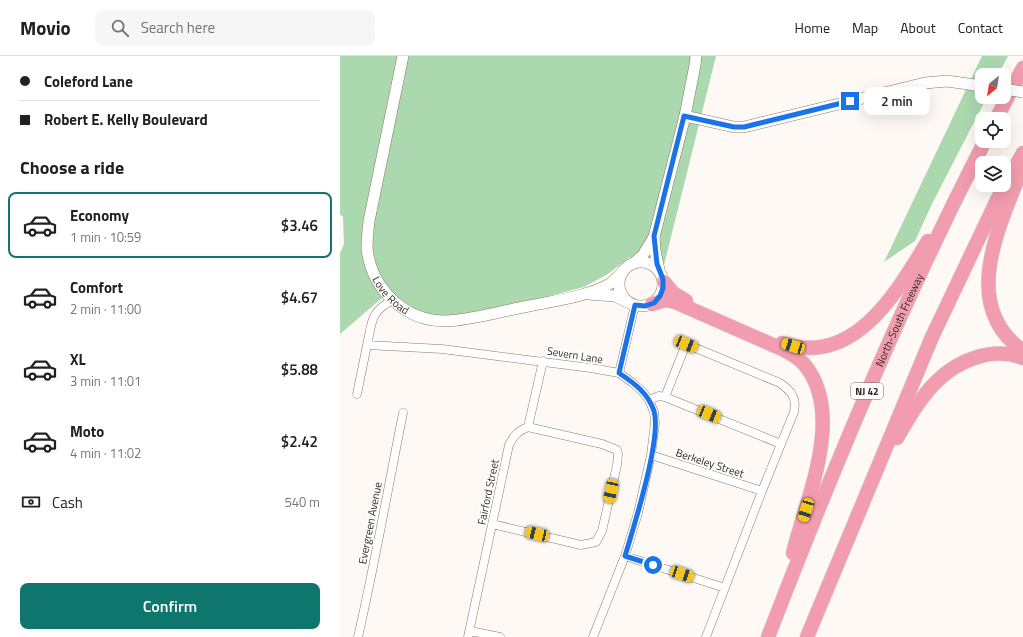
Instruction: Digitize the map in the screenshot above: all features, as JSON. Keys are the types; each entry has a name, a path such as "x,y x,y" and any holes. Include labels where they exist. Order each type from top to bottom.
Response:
{"highway":[{"path":"1000,112 1023,68"},
{"name":"North-South Freeway","path":"768,637 866,393 963,182 981,148"},
{"path":"807,637 932,337 998,198 1023,153"},
{"path":"1023,164 995,240 991,256 988,282 989,300 993,317 1001,330 1016,347 1023,351"},
{"path":"661,276 673,293 682,298 783,343 805,349 831,345 845,340 864,327 891,297 904,280 963,182"},
{"path":"652,304 665,300 675,302 782,348 794,355 804,364 813,378 821,400 822,442 814,481 781,604"},
{"path":"858,513 902,430 923,397 936,382 955,367 966,361 990,353 1013,354 1023,358"}],"street":[{"path":"394,103 398,70 397,56"},
{"name":"Love Road","path":"403,56 369,221 367,238 367,248 371,267 383,290 392,300 405,309 428,318 444,321 468,319 581,294 605,286 622,273"},
{"name":"Love Road","path":"394,103 408,56"},
{"path":"654,236 656,255 661,276 661,294 652,304 643,306 632,304 625,299 620,290 619,280 627,267 644,255 654,236 696,65 696,56"},
{"path":"684,116 734,127 744,127 925,83 947,81 975,85"},
{"path":"1011,90 1023,92"},
{"path":"634,263 646,262 654,265 661,276"},
{"name":"Love Road","path":"581,294 615,296 632,304"},
{"path":"358,394 372,322 377,310 382,305 392,300"},
{"path":"619,373 632,304"},
{"path":"665,397 686,344 780,383 787,388 793,396 796,404 706,637"},
{"name":"Severn Lane","path":"367,345 442,348 544,361 619,373 634,383 643,392 649,400 654,412 655,423 651,455 638,513 625,556 593,637"},
{"path":"492,524 581,545 596,542 602,531 617,464 617,450 602,444 528,427 544,361"},
{"path":"649,400 659,396 665,397 781,444"},
{"name":"Evergreen Avenue","path":"358,637 372,576 378,538 403,413"},
{"name":"Fairford Street","path":"469,634 509,445 513,436 518,431 528,427"},
{"name":"Berkeley Street","path":"651,455 762,491"},
{"path":"625,556 724,588"},
{"path":"469,634 500,637"}],"green space":[{"path":"340,56 716,56 663,269 630,257 608,274 584,287 486,312 440,317 418,311 404,304 389,292 340,334 340,253 344,244 343,216 340,215"},
{"path":"982,56 1008,56 1002,68 976,68"},
{"path":"975,71 975,104 983,104 979,112 975,112 975,120 932,204 915,241 884,262"}],"route":[{"path":"653,565 625,556 638,513 651,455 654,438 654,412 649,400 643,392 634,383 619,373 635,305 645,306 654,303 662,293 664,285 662,274 657,264 654,236 684,116 734,127 744,127 850,101"}]}
